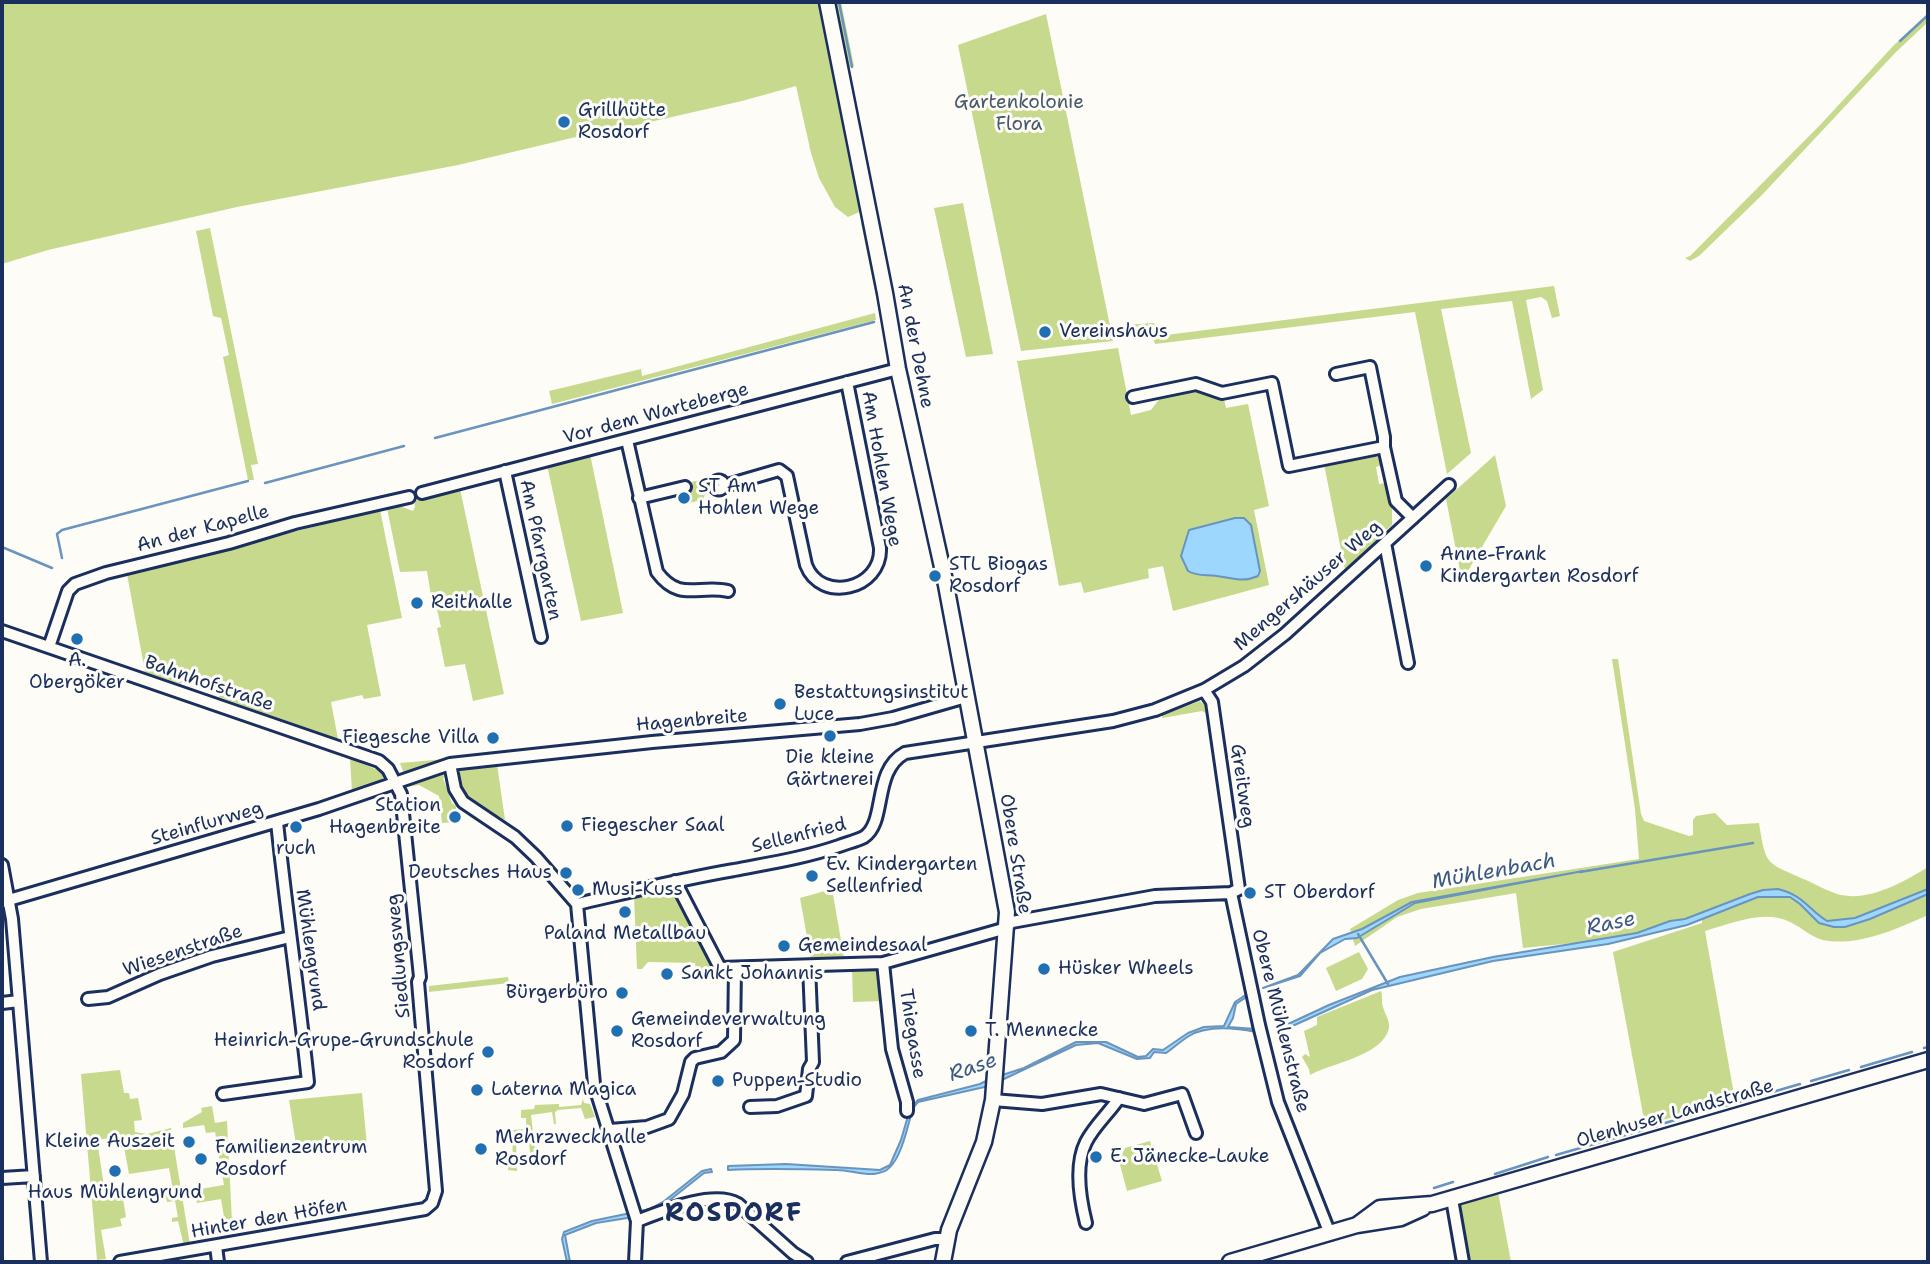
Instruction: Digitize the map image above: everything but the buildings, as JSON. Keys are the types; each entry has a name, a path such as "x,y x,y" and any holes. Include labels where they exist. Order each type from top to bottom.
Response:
{"street":[{"name":"An der Dehne","path":"827,2 898,369 946,585 966,697"},
{"path":"1336,374 1370,367 1396,501 1413,518"},
{"name":"Vor dem Warteberge","path":"422,493 898,369"},
{"name":"Am Hohlen Wege","path":"724,486 779,470 788,476 810,575 819,583 838,588 859,584 871,576 879,560 880,548 847,382"},
{"path":"1133,397 1196,384 1222,393 1272,383 1289,466 1384,447"},
{"path":"626,440 654,567 671,586 687,592 716,588 728,591"},
{"name":"Am Pfarrgarten","path":"505,471 541,637"},
{"name":"Mengershäuser Weg","path":"976,743 1126,718 1204,690 1234,673 1266,649 1449,485"},
{"path":"639,498 685,487"},
{"name":"An der Kapelle","path":"49,647 68,592 75,584 84,580 295,523 409,496"},
{"path":"1385,543 1408,663"},
{"name":"Bahnhofstraße","path":"2,631 377,760 385,765 395,782"},
{"name":"Greitweg","path":"1204,690 1212,702 1235,891"},
{"name":"Obere Straße","path":"943,1262 946,1239 985,1142 993,1100 1008,926 966,697"},
{"name":"Hagenbreite","path":"419,773 450,764 652,742 860,724 893,718 966,697"},
{"name":"Sellenfried","path":"577,904 675,881 786,861 820,853 862,838 872,828 886,777 897,759 912,752 976,743"},
{"path":"450,764 455,789 463,802 515,836 577,904 594,1084 636,1217 635,1262"},
{"name":"Steinflurweg","path":"5,901 276,822 419,773"},
{"name":"Siedlungsweg","path":"395,782 401,794 415,915 436,1191 432,1203 425,1209"},
{"name":"Mühlengrund","path":"223,1094 308,1082 302,1015 276,822"},
{"path":"2,865 5,901 12,919 41,1262"},
{"path":"675,881 720,968 883,964 1003,929 1012,922 1133,900 1235,891"},
{"name":"Obere Mühlenstraße","path":"1235,891 1253,992 1278,1102 1330,1234"},
{"name":"Wiesenstraße","path":"88,999 108,997 160,974 212,956 290,937"},
{"name":"Thiegasse","path":"883,964 892,1049 907,1102 907,1111"},
{"path":"750,1107 777,1106 806,1096 809,1069 813,1062 809,965"},
{"path":"610,1130 647,1127 669,1119 683,1094 691,1062 695,1058 721,1052 729,1046 735,1036 735,968"},
{"path":"2,1003 19,1001"},
{"name":"Olenhuser Landstraße","path":"1230,1262 1357,1226 1402,1218 1432,1204 1928,1060"},
{"path":"993,1100 1042,1104 1101,1094 1143,1104 1195,1091"},
{"path":"1182,1094 1196,1133"},
{"path":"1086,1223 1080,1186 1083,1149 1093,1131 1119,1098"},
{"path":"2,1178 34,1176"},
{"path":"1452,1199 1464,1262"},
{"path":"636,1217 680,1205 728,1200 738,1204 793,1253 807,1262"},
{"name":"Hinter den Höfen","path":"120,1262 425,1209"},
{"path":"847,1262 935,1239 946,1239"},
{"path":"216,1246 218,1262"}],"green space":[{"path":"2,2 820,2 849,159 864,210 848,217 835,207 819,178 796,86 742,101 458,165 237,207 48,250 2,264"},
{"path":"831,2 841,2 854,66 847,68"},
{"name":"Gartenkolonie Flora","path":"1046,14 1110,326 1154,323 1158,336 1554,286 1560,316 1552,318 1547,301 1541,297 1526,300 1543,390 1531,399 1512,301 1441,309 1471,453 1447,474 1415,312 1155,344 1149,327 1116,331 1113,341 1021,351 958,45"},
{"path":"1928,14 1928,22 1896,52 1760,197 1699,256 1690,261 1685,258 1821,124 1895,44"},
{"path":"963,203 993,354 966,357 934,208"},
{"path":"861,223 867,226 887,346 886,346"},
{"path":"210,228 258,464 251,465 254,480 248,480 223,357 229,355 221,318 213,316 196,231"},
{"path":"875,313 876,320 552,404 549,391 641,369 642,376"},
{"path":"1118,348 1131,415 1151,410 1160,398 1196,390 1224,399 1226,408 1248,404 1269,506 1254,510 1269,585 1173,611 1163,566 1148,569 1149,578 1084,593 1081,582 1059,586 1017,361"},
{"path":"909,374 944,540 907,380"},
{"path":"590,454 623,613 581,621 547,465"},
{"path":"1373,455 1381,459 1382,465 1376,467 1379,484 1386,483 1392,503 1392,525 1345,570 1324,464"},
{"path":"1495,455 1506,506 1462,581 1446,499"},
{"path":"706,478 703,500 683,504 680,491 690,486 688,483"},
{"path":"460,489 504,694 473,701 465,664 445,667 437,628 441,627 437,609 439,604 451,602 450,599 432,602 427,571 400,572 387,508 397,505 413,511 414,501"},
{"path":"380,510 402,618 367,625 381,696 364,699 362,695 331,702 338,739 219,697 220,692 183,679 181,684 145,672 127,574"},
{"path":"1612,659 1618,659 1644,821 1689,836 1693,835 1693,820 1696,816 1715,813 1727,825 1759,823 1766,856 1775,866 1841,895 1875,893 1928,867 1928,915 1867,938 1842,942 1824,940 1790,922 1769,917 1747,919 1705,931 1735,1100 1645,1125 1613,952 1702,923 1702,919 1734,905 1770,894 1792,898 1826,926 1827,921 1791,893 1778,889 1763,890 1685,919 1670,921 1637,933 1604,940 1523,948 1516,893 1421,909 1397,917 1355,946 1350,929 1398,900 1418,893 1639,859 1635,809"},
{"path":"1200,701 1209,709 1211,716 1202,711 1162,718 1162,715"},
{"path":"350,758 382,772 383,778 352,792"},
{"path":"445,759 406,774 400,763"},
{"path":"497,764 505,820 473,802 462,789 460,781 460,771 464,768"},
{"path":"438,773 445,776 443,778 452,803 456,806 457,822 442,823 439,796 419,785 407,787 409,783"},
{"path":"669,889 674,891 709,956 712,971 696,971 695,963 648,962 642,969 637,969 634,896"},
{"path":"832,889 844,957 811,959 800,898"},
{"path":"1359,952 1368,969 1362,979 1336,991 1326,968"},
{"path":"878,968 884,1001 853,1002 852,969"},
{"path":"508,977 509,983 429,992 429,986"},
{"path":"1381,991 1382,1005 1389,1025 1385,1038 1355,1058 1310,1075 1302,1057 1305,1054 1310,1057 1304,1031 1317,1025 1317,1017"},
{"path":"120,1070 124,1093 129,1093 130,1099 138,1098 142,1120 134,1121 135,1132 147,1134 171,1128 190,1245 184,1246 178,1221 172,1222 172,1218 178,1217 175,1201 167,1202 165,1192 173,1190 169,1168 129,1174 122,1136 97,1140 104,1186 99,1187 101,1198 119,1196 123,1199 126,1217 120,1219 122,1226 101,1230 106,1259 97,1260 81,1074"},
{"path":"362,1093 367,1146 297,1151 289,1100"},
{"path":"583,1099 584,1103 590,1104 595,1117 585,1119 581,1108 558,1110 555,1112 556,1124 552,1112 531,1115 537,1164 531,1165 529,1142 516,1142 517,1171 508,1170 508,1164 513,1163 512,1130 526,1129 526,1118 521,1118 521,1110 534,1109 535,1105 581,1105"},
{"path":"212,1106 215,1123 227,1121 232,1222 225,1223 221,1199 197,1203 194,1190 224,1185 215,1132 206,1133 204,1125 183,1128 183,1123 202,1112 201,1108"},
{"path":"1150,1141 1162,1181 1127,1191 1119,1161 1125,1148"},
{"path":"1498,1192 1511,1262 1467,1262 1457,1210 1461,1205"}],"water":[{"path":"1244,518 1251,525 1260,571 1258,576 1238,579 1199,575 1188,571 1181,556 1189,530"},
{"path":"1583,871 1415,903 1357,938 1345,939 1320,953 1300,976 1263,988 1298,975 1333,939 1362,929 1412,902"},
{"path":"1778,889 1799,899 1827,921 1855,918 1928,889 1928,894 1845,927 1819,923 1790,897 1758,897 1687,925 1608,944 1493,961 1372,990 1288,1028 1286,1025 1400,977 1493,957 1637,933 1670,921 1685,919 1750,894"},
{"path":"1250,992 1251,994 1236,1004 1228,1027 1256,1029 1256,1032 1204,1030 1189,1036 1166,1053 1154,1052 1150,1058 1137,1059 1098,1043 1076,1045 989,1086 918,1102 913,1108 898,1156 894,1163 883,1172 869,1174 837,1170 728,1170 728,1166 786,1164 880,1170 890,1165 910,1109 918,1100 980,1084 1024,1068 1076,1042 1106,1042 1138,1057 1146,1056 1153,1049 1163,1050 1188,1033 1204,1027 1224,1026 1235,1002"},
{"path":"711,1169 712,1172 704,1173 661,1207 646,1215 596,1223 565,1235 570,1262 567,1262 562,1239 564,1232 592,1221 650,1209 702,1171"}],"waterway":[{"path":"839,2 852,67"},
{"path":"1900,41 1928,15"},
{"path":"839,93 861,209"},
{"path":"865,230 881,313"},
{"path":"435,438 874,322"},
{"path":"265,483 404,446"},
{"path":"62,558 57,534 62,530 248,481"},
{"path":"2,547 52,568"},
{"name":"Mühlenbach","path":"1580,872 1753,843"},
{"path":"1358,934 1388,984"},
{"path":"1924,1048 1928,1047"},
{"path":"1861,1067 1912,1052"},
{"path":"1811,1081 1849,1070"},
{"path":"1707,1111 1800,1084"},
{"path":"1665,1123 1692,1115"},
{"path":"1652,1127 1657,1126"},
{"path":"1556,1155 1643,1130"},
{"path":"1495,1174 1548,1157"},
{"path":"1434,1188 1453,1182"}],"place":[{"name":"Grillhütte Rosdorf","path":"564,122"},
{"name":"Vereinshaus","path":"1045,332"},
{"name":"ST Am Hohlen Wege","path":"684,498"},
{"name":"Anne-Frank Kindergarten Rosdorf","path":"1426,566"},
{"name":"STL Biogas Rosdorf","path":"935,576"},
{"name":"Reithalle","path":"417,603"},
{"name":"A. Obergöker","path":"77,639"},
{"name":"Bestattungsinstitut Luce","path":"780,704"},
{"name":"Die kleine Gärtnerei","path":"830,736"},
{"name":"Fiegesche Villa","path":"493,738"},
{"name":"Station Hagenbreite","path":"455,817"},
{"name":"Fiegescher Saal","path":"567,826"},
{"name":"ruch","path":"296,827"},
{"name":"Deutsches Haus","path":"566,873"},
{"name":"Ev. Kindergarten Sellenfried","path":"812,876"},
{"name":"Musi-Kuss","path":"578,890"},
{"name":"ST Oberdorf","path":"1250,893"},
{"name":"Paland Metallbau","path":"625,912"},
{"name":"Gemeindesaal","path":"784,946"},
{"name":"Hüsker Wheels","path":"1044,969"},
{"name":"Sankt Johannis","path":"667,974"},
{"name":"Bürgerbüro","path":"622,993"},
{"name":"Gemeindeverwaltung Rosdorf","path":"617,1031"},
{"name":"T. Mennecke","path":"971,1031"},
{"name":"Heinrich-Grupe-Grundschule Rosdorf","path":"488,1052"},
{"name":"Puppen-Studio","path":"718,1081"},
{"name":"Laterna Magica","path":"477,1090"},
{"name":"Kleine Auszeit","path":"189,1142"},
{"name":"Mehrzweckhalle Rosdorf","path":"481,1149"},
{"name":"E. Jänecke-Lauke","path":"1096,1157"},
{"name":"Familienzentrum Rosdorf","path":"201,1159"},
{"name":"Haus Mühlengrund","path":"115,1171"}],"district":[{"name":"ROSDORF","path":"734,1214"}],"water label":[{"name":"Rase","path":"1611,924"},
{"name":"Rase","path":"973,1068"}]}
